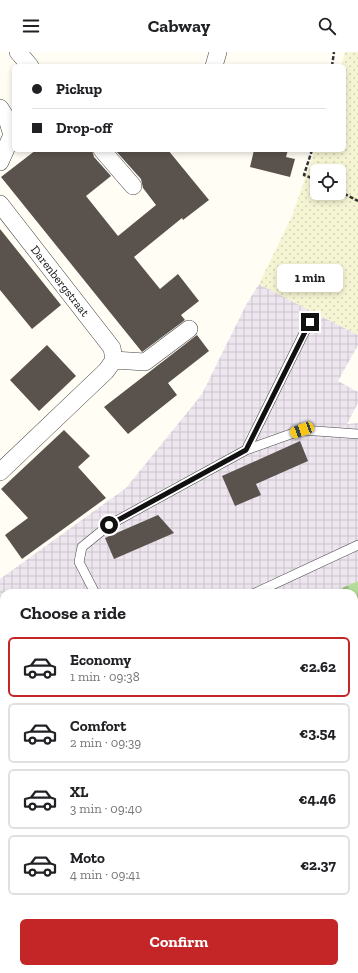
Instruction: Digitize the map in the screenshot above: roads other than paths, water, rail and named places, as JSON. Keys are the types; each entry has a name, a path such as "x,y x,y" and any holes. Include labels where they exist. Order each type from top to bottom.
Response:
{"street":[{"path":"18,52 28,64"},
{"path":"215,64 218,52"},
{"path":"0,108 7,119 12,135 0,162"},
{"path":"104,152 133,186"},
{"name":"Darenbergstraat","path":"0,204 112,348 114,360"},
{"path":"0,472 106,371 114,360 145,362 189,329"}],"lane":[{"path":"246,450 310,322"},
{"path":"93,589 79,562 82,548 109,525 246,450 302,430 358,434"},
{"path":"264,589 358,545"}]}
